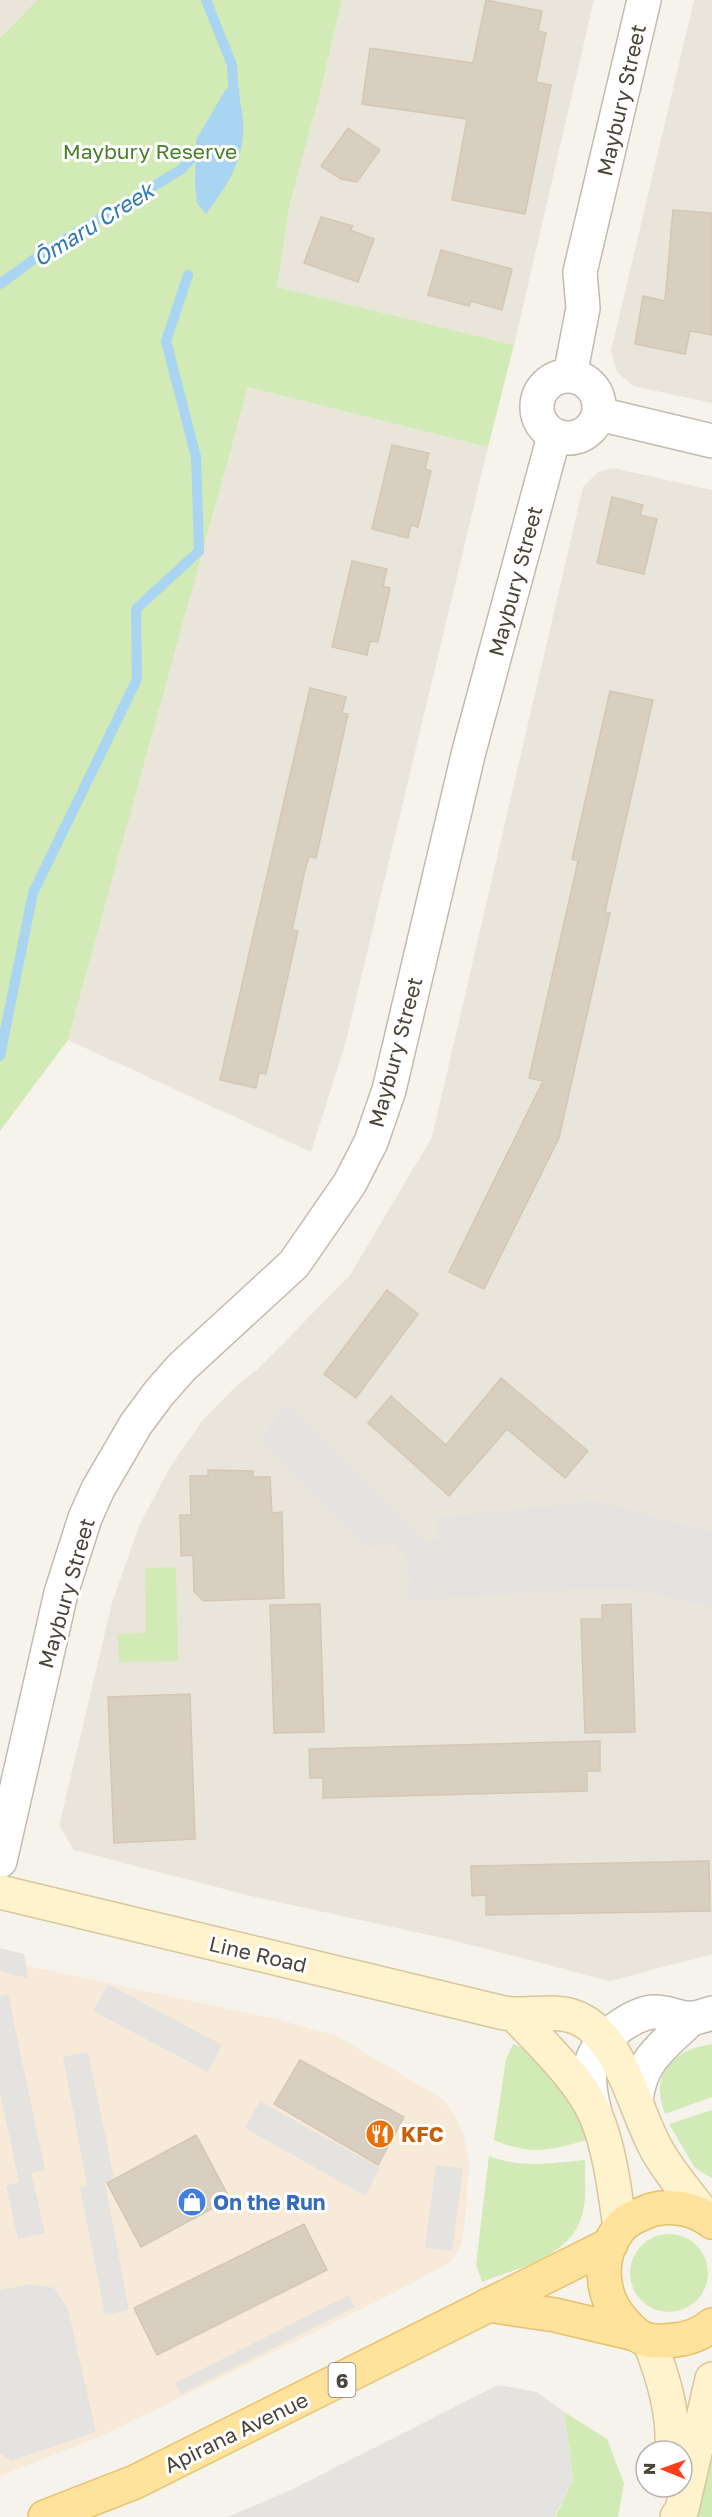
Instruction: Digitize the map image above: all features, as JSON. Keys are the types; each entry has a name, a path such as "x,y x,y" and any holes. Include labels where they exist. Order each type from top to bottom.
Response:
{"main road":[{"name":"Line Road","path":"0,1892 515,2015 545,2012 572,2016 595,2028 603,2039"},
{"path":"515,2015 559,2062 595,2113 614,2190 615,2236 603,2272 607,2294 617,2314 642,2337 665,2386 673,2426 672,2439"},
{"path":"603,2039 624,2075 658,2152 710,2220"},
{"name":"6","path":"615,2236 637,2216 658,2208 682,2209 710,2220"},
{"name":"Apirana Avenue","path":"45,2517 146,2477 488,2305 615,2236"},
{"path":"488,2305 555,2315 642,2337 682,2340 712,2325"},
{"path":"677,2517 682,2509 712,2379"},
{"path":"665,2499 666,2517"}],"street":[{"name":"Maybury Street","path":"570,376 583,308 580,272 644,0"},
{"path":"560,376 570,376 587,382 593,388 597,396 599,414 590,430 573,439 554,436 539,420 536,410 537,399 542,389 550,381 560,376"},
{"path":"599,414 712,441"},
{"name":"Maybury Street","path":"0,1861 61,1593 85,1518 98,1490 136,1424 159,1393 188,1361 294,1264 350,1183 381,1116 469,752 554,436"},
{"path":"595,2113 590,2084 591,2062 603,2039 623,2024 647,2013 701,2016"},
{"path":"636,2101 638,2087 650,2059 701,2016"}],"shaded area":[{"path":"0,0 37,0 0,38"},
{"path":"342,0 594,0 514,345 277,287 290,203 318,102"},
{"path":"694,0 712,0 712,403 633,386 617,372 611,351"},
{"path":"248,387 488,447 345,1045 311,1152 68,1040"},
{"path":"613,468 712,490 712,1954 610,1981 452,1940 251,1896 74,1850 59,1826 112,1603 139,1526 170,1467 202,1421 236,1386 259,1368 350,1275 432,1137 583,487 598,472"},
{"path":"288,1404 427,1542 438,1539 436,1518 595,1501 712,1532 712,1607 638,1590 565,1590 407,1601 410,1579 406,1558 392,1541 367,1548 260,1438"},
{"path":"0,1948 24,1954 28,1978 0,1971"},
{"path":"0,1960 276,2019 337,2036 443,2099 456,2117 464,2136 469,2164 465,2224 461,2244 452,2261 388,2296 99,2437 0,2476"},
{"path":"108,1984 222,2045 208,2072 93,2011"},
{"path":"8,1994 45,2170 31,2173 45,2233 18,2239 6,2186 19,2182 0,2092 0,1996"},
{"path":"88,2052 114,2178 105,2183 129,2310 105,2315 80,2187 87,2185 63,2057"},
{"path":"260,2101 380,2168 365,2196 245,2128"},
{"path":"436,2165 463,2169 452,2251 425,2247"},
{"path":"31,2284 54,2288 68,2309 96,2432 11,2461 0,2453 0,2290"},
{"path":"349,2295 355,2307 181,2394 175,2383"},
{"path":"498,2385 537,2392 564,2412 573,2480 554,2517 228,2517 295,2488"}],"green space":[{"name":"Maybury Reserve","path":"37,0 342,0 318,102 290,203 277,287 514,345 488,447 248,387 68,1040 0,1131 0,38"},
{"path":"176,1567 178,1661 119,1662 118,1634 146,1633 145,1568"},
{"path":"513,2044 529,2051 576,2106 587,2140 551,2149 530,2150 494,2140 506,2059"},
{"path":"712,2044 712,2097 665,2114 660,2087 668,2066 686,2052"},
{"path":"712,2110 712,2178 695,2168 669,2124"},
{"path":"489,2156 525,2164 585,2160 585,2195 582,2215 567,2241 541,2259 482,2282 476,2265"},
{"path":"669,2234 684,2237 696,2246 705,2258 708,2273 705,2288 696,2300 684,2309 669,2312 654,2309 642,2300 633,2288 630,2273 633,2258 642,2246 654,2237"},
{"path":"564,2412 607,2439 624,2483 618,2517 555,2517 573,2480"},
{"path":"712,2456 712,2517 694,2517 706,2462"}],"water":[{"path":"239,88 243,134 238,159 228,182 206,214 197,203 196,140 226,89"}],"building":[{"path":"486,0 542,11 538,31 546,33 536,82 551,85 525,214 452,200 467,119 362,104 370,48 473,63"},
{"path":"348,128 380,150 357,182 341,179 321,166"},
{"path":"673,210 712,213 712,335 690,331 685,354 635,344 643,296 665,301"},
{"path":"321,217 353,226 350,230 374,239 358,282 304,263"},
{"path":"441,250 512,269 502,310 471,301 469,306 428,295"},
{"path":"392,445 429,453 425,469 431,471 418,527 411,525 408,538 372,529"},
{"path":"612,497 643,505 640,515 657,519 644,574 597,563"},
{"path":"352,561 387,569 383,586 390,588 378,642 370,641 367,655 332,647"},
{"path":"310,688 346,697 342,713 348,714 316,858 309,856 305,870 292,930 298,931 266,1074 259,1073 256,1088 220,1080"},
{"path":"610,691 653,700 605,912 610,913 559,1138 484,1289 449,1272 543,1081 529,1078 578,861 572,859"},
{"path":"387,1290 418,1314 356,1398 324,1374"},
{"path":"501,1378 588,1451 565,1478 507,1429 449,1496 368,1423 391,1396 446,1445"},
{"path":"208,1470 253,1471 253,1477 270,1477 272,1513 282,1512 284,1598 204,1601 194,1592 193,1555 181,1556 180,1515 191,1515 190,1476 208,1476"},
{"path":"320,1604 324,1732 274,1733 270,1605"},
{"path":"631,1604 635,1732 585,1733 581,1619 602,1619 602,1605"},
{"path":"190,1694 195,1839 114,1843 108,1697"},
{"path":"600,1741 600,1771 587,1771 587,1791 323,1798 323,1778 310,1778 309,1749"},
{"path":"709,1861 710,1911 486,1915 486,1895 472,1896 471,1866"},
{"path":"300,2060 404,2117 378,2165 274,2104"},
{"path":"196,2135 230,2199 141,2247 107,2183"},
{"path":"304,2224 327,2270 157,2355 134,2308"}],"waterway":[{"name":"Ōmaru Creek","path":"206,0 232,65 234,101"},
{"name":"Ōmaru Creek","path":"0,284 44,252 182,169 206,142"},
{"path":"0,1056 33,893 137,679 136,609 199,551 196,457 166,341 188,275"}],"place":[{"name":"KFC","path":"380,2134"},
{"name":"On the Run","path":"192,2202"}]}
